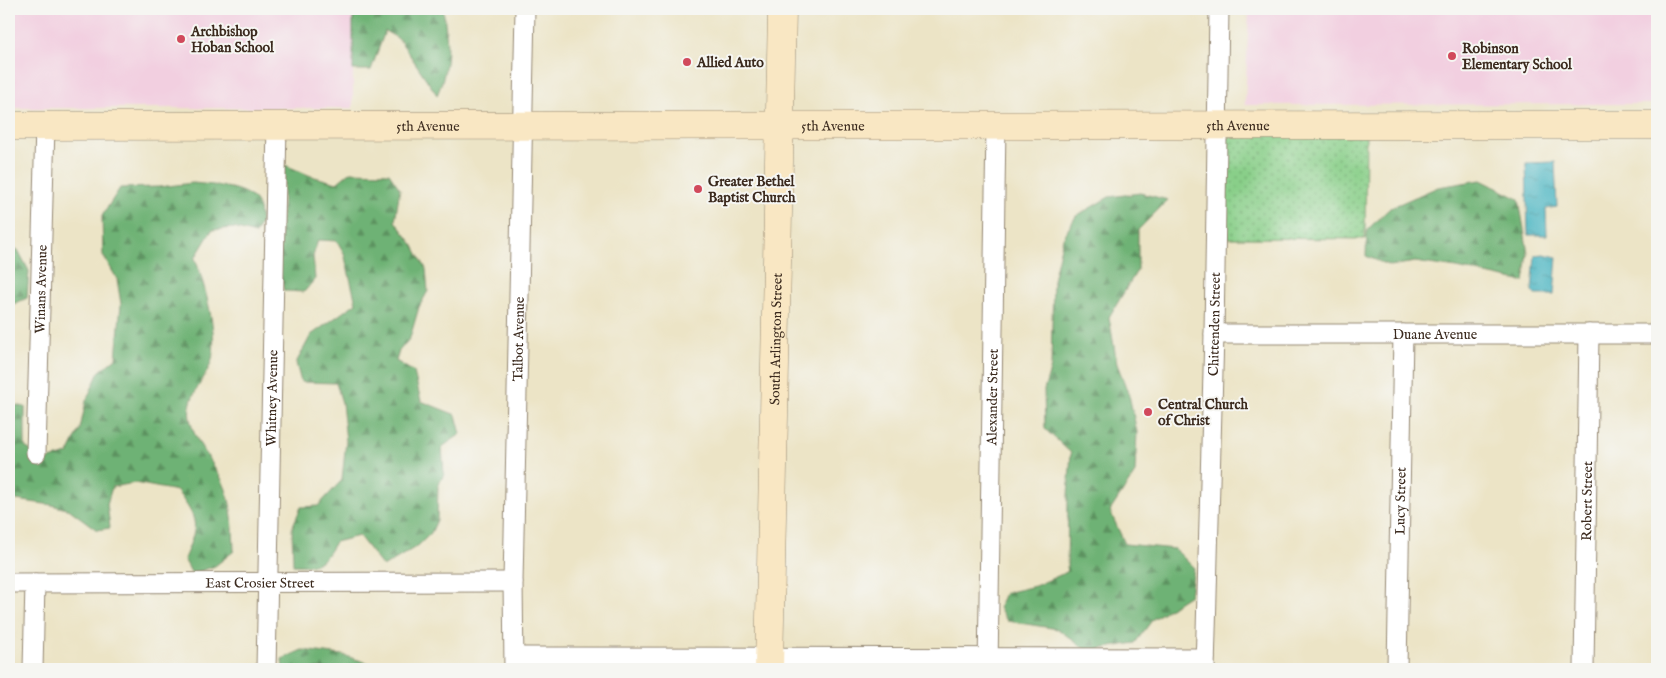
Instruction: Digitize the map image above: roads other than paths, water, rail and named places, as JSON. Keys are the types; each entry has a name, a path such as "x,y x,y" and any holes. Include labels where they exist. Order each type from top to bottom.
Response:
{"street":[{"name":"Talbot Avenue","path":"514,663 513,582 525,9"},
{"name":"South Arlington Street","path":"769,663 782,9"},
{"name":"Chittenden Street","path":"1205,663 1214,334 1219,9"},
{"name":"Whitney Avenue","path":"266,669 277,125"},
{"name":"Alexander Street","path":"988,664 996,125"},
{"name":"5th Avenue","path":"9,126 1657,125"},
{"name":"Winans Avenue","path":"36,453 44,126"},
{"name":"Duane Avenue","path":"1214,334 1657,334"},
{"name":"Lucy Street","path":"1397,669 1403,334"},
{"name":"Robert Street","path":"1584,669 1589,334"},
{"name":"East Crosier Street","path":"9,583 513,582"},
{"path":"33,669 35,583"},
{"path":"514,663 1205,663"}],"water":[{"path":"1555,162 1557,207 1546,209 1547,235 1528,235 1526,163"},
{"path":"1544,254 1557,257 1554,295 1535,295 1532,291 1535,255"}],"place":[{"name":"Archbishop Hoban School","path":"181,39"},
{"name":"Robinson Elementary School","path":"1452,56"},
{"name":"Allied Auto","path":"687,62"},
{"name":"Greater Bethel Baptist Church","path":"698,189"},
{"name":"Central Church of Christ","path":"1148,412"}]}
